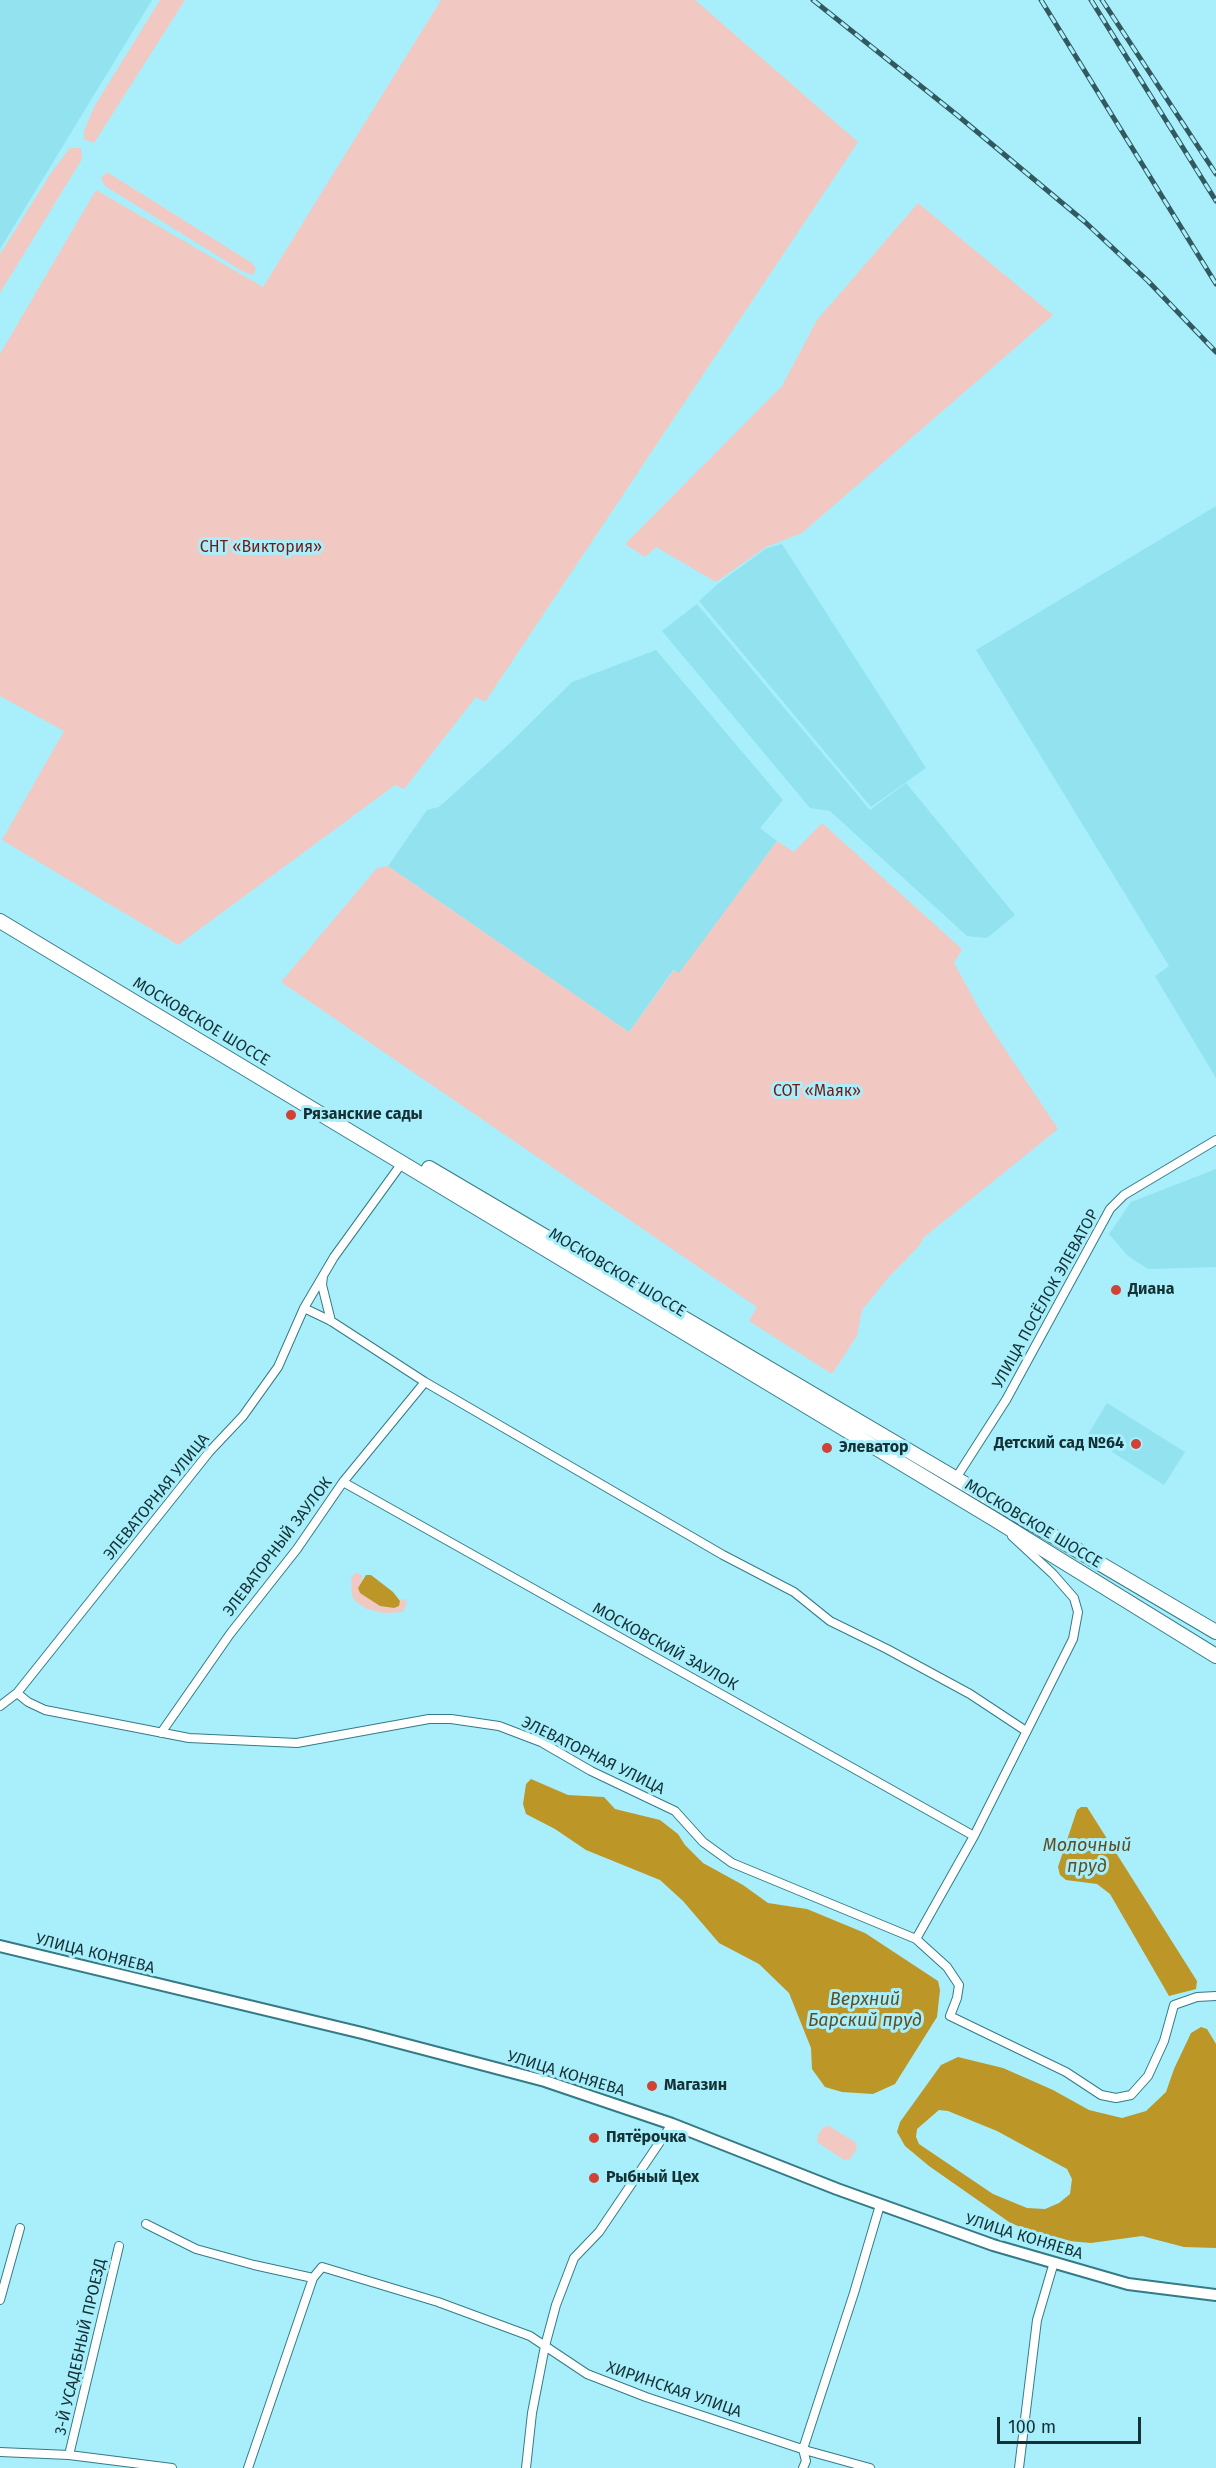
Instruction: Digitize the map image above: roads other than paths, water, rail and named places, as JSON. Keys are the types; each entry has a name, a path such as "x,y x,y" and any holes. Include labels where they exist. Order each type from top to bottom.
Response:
{"highway":[{"name":"МОСКОВСКОЕ ШОССЕ","path":"0,910 409,1156 1216,1632"},
{"name":"МОСКОВСКОЕ ШОССЕ","path":"0,921 994,1519 1216,1656"}],"street":[{"name":"УЛИЦА ПОСЁЛОК ЭЛЕВАТОР","path":"956,1478 1006,1400 1110,1209 1124,1195 1216,1140"},
{"name":"ЭЛЕВАТОРНАЯ УЛИЦА","path":"0,1706 16,1693 210,1451 243,1416 278,1367 304,1308 323,1274 402,1163"},
{"path":"323,1274 322,1285 332,1321"},
{"path":"304,1308 332,1321 425,1382 723,1555 794,1593 830,1621 887,1648 970,1694 1026,1731"},
{"name":"ЭЛЕВАТОРНЫЙ ЗАУЛОК","path":"161,1733 230,1634 297,1549 343,1482 425,1382"},
{"name":"МОСКОВСКИЙ ЗАУЛОК","path":"343,1482 974,1836"},
{"path":"916,1939 974,1836 1073,1639 1078,1612 1074,1598 1053,1574 994,1519"},
{"name":"ЭЛЕВАТОРНАЯ УЛИЦА","path":"16,1693 45,1710 189,1738 297,1743 429,1719 451,1719 499,1726 541,1742 591,1771 675,1811 704,1842 732,1863 916,1939 947,1967 959,1985 950,2016 1066,2072 1101,2095 1116,2098 1131,2096 1148,2076 1164,2041 1174,2005 1197,1997 1216,1996"},
{"name":"УЛИЦА КОНЯЕВА","path":"0,1946 362,2033 545,2081 672,2124 880,2205 993,2245 1128,2284 1216,2295"},
{"path":"525,2468 532,2413 545,2346 556,2305 574,2258 599,2232 672,2124"},
{"path":"803,2468 806,2461 803,2449 880,2205"},
{"name":"ХИРИНСКАЯ УЛИЦА","path":"146,2224 196,2249 254,2265 313,2278 322,2267 438,2302 530,2336 587,2374 646,2397 803,2449 870,2468"},
{"path":"0,2300 20,2228"},
{"name":"3-Й УСАДЕБНЫЙ ПРОЕЗД","path":"69,2455 119,2247"},
{"path":"1019,2468 1037,2320 1054,2262"},
{"path":"248,2468 313,2278"},
{"path":"0,2452 69,2455 172,2468"}],"water":[{"path":"366,1575 371,1575 393,1592 400,1601 399,1606 394,1608 380,1606 360,1593 358,1588"},
{"name":"Верхний Барский пруд","path":"531,1779 568,1795 604,1797 615,1809 660,1820 678,1834 685,1845 703,1863 743,1885 768,1903 807,1909 865,1933 938,1981 940,1990 937,2017 895,2084 873,2094 842,2092 825,2087 812,2069 811,2048 789,1993 759,1964 719,1943 683,1901 660,1880 586,1850 555,1829 526,1814 523,1804 526,1784"},
{"name":"Молочный пруд","path":"1087,1807 1197,1981 1196,1989 1169,1996 1110,1894 1097,1884 1066,1880 1060,1875 1058,1867 1077,1810"},
{"path":"1201,2027 1207,2029 1216,2044 1216,2248 1184,2247 1142,2236 1091,2243 1046,2239 1009,2222 929,2166 905,2146 897,2132 900,2122 941,2065 958,2057 1003,2068 1053,2090 1089,2110 1122,2118 1146,2111 1166,2092 1191,2033","holes":["939,2110 948,2111 997,2131 1067,2169 1072,2179 1070,2194 1059,2203 1045,2209 1027,2208 993,2194 919,2144 916,2137 917,2129"]}],"railway":[{"path":"813,0 957,115 1085,222 1148,281 1216,352"},
{"path":"1041,0 1216,284"},
{"path":"1091,0 1216,201"},
{"path":"1102,0 1216,174"}],"place":[{"name":"Рязанские сады","path":"291,1115"},
{"name":"Диана","path":"1116,1290"},
{"name":"Детский сад №64","path":"1136,1444"},
{"name":"Элеватор","path":"827,1448"},
{"name":"Магазин","path":"652,2086"},
{"name":"Пятёрочка","path":"594,2138"},
{"name":"Рыбный Цех","path":"594,2178"}],"park label":[{"name":"СНТ «Виктория»","path":"261,548"},
{"name":"СОТ «Маяк»","path":"817,1092"}]}
